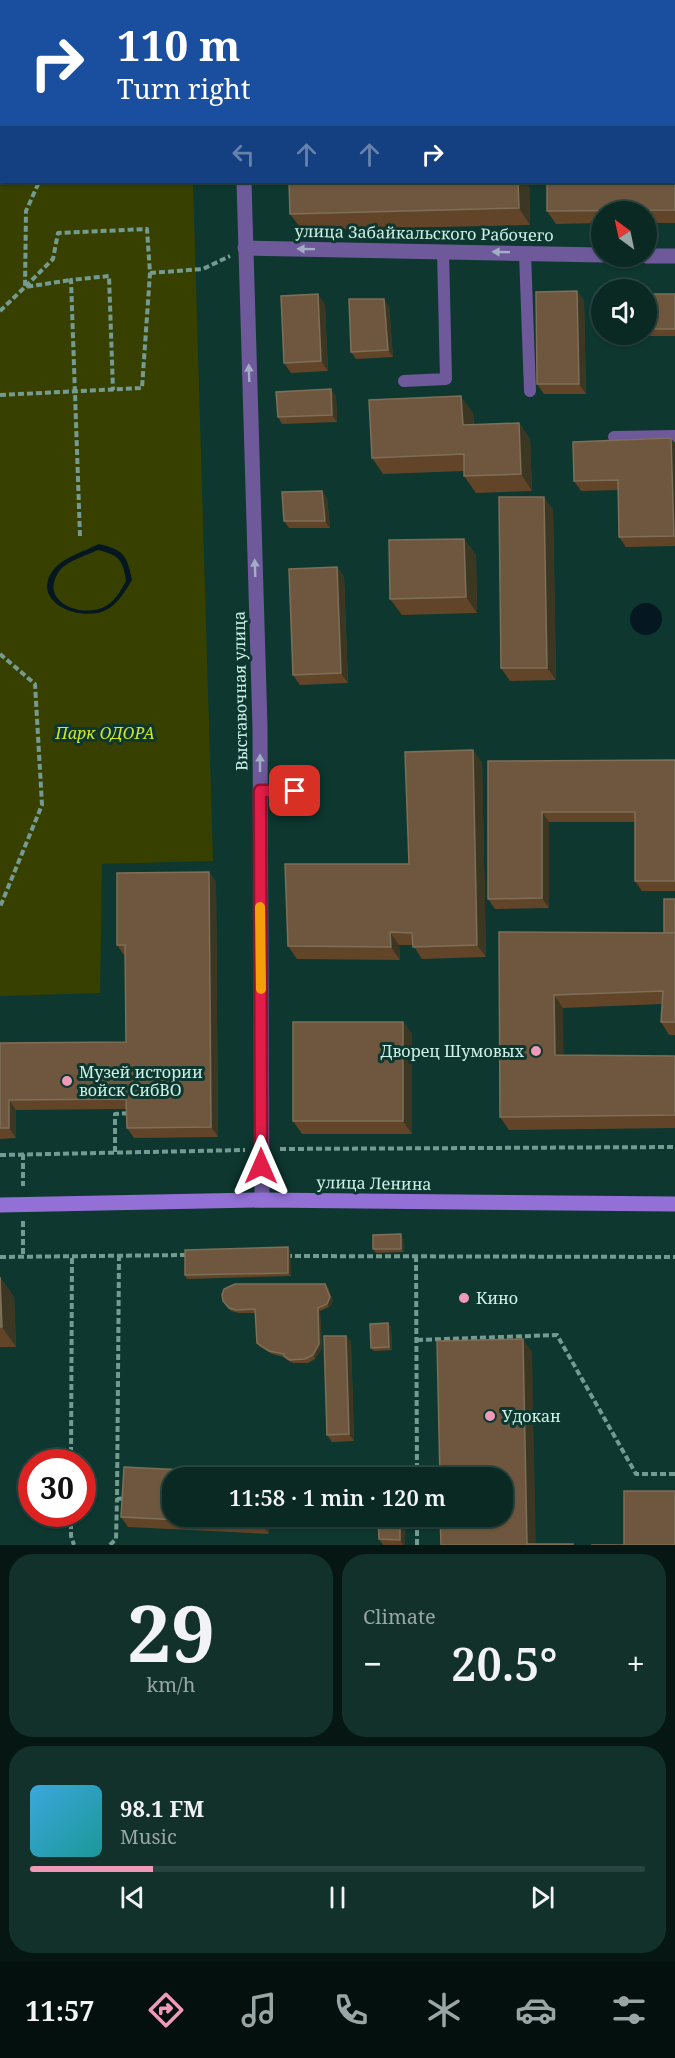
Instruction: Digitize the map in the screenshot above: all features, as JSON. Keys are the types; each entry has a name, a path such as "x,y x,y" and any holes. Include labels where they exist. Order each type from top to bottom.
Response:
{"main road":[{"name":"улица Ленина","path":"0,1205 262,1200 675,1204"}],"street":[{"name":"Выставочная улица","path":"244,183 260,727 262,1200"},
{"name":"улица Забайкальского Рабочего","path":"245,248 591,255"},
{"path":"657,256 675,256"}],"lane":[{"path":"404,381 446,379 442,251"},
{"path":"525,253 530,391"},
{"path":"614,437 675,436"},
{"path":"260,791 295,791"}],"path":[{"path":"25,287 26,212 39,183"},
{"path":"0,311 53,259 58,233 147,229 150,273 142,388 0,395"},
{"path":"150,273 203,269 245,248"},
{"path":"25,287 109,276 113,390"},
{"path":"71,280 80,536"},
{"path":"0,654 35,684 42,805 0,907"},
{"path":"115,1152 115,1114 133,1113"},
{"path":"0,1155 261,1149 675,1147"},
{"path":"71,1449 72,1255"},
{"path":"110,1545 117,1539 119,1255"},
{"path":"0,1257 190,1255"},
{"path":"285,1256 675,1257"},
{"path":"416,1256 417,1467"},
{"path":"417,1340 557,1335 636,1474 675,1474"},
{"path":"117,1498 128,1498"},
{"path":"71,1527 74,1545"},
{"path":"417,1527 417,1545"}],"green space":[{"name":"Парк ОДОРА","path":"0,183 193,183 213,861 102,864 100,993 0,996"}],"water":[{"path":"99,544 119,551 126,559 132,580 125,592 108,609 97,613 73,612 62,607 53,600 48,591 48,581 54,569 69,558","holes":["98,550 115,556 123,568 126,581 118,595 106,606 87,611 67,606 59,600 54,593 54,584 61,569"]},
{"path":"646,603 658,607 662,619 658,631 646,635 634,631 630,619 634,607"}],"building":[{"path":"289,183 518,183 519,208 290,214"},
{"path":"547,183 675,183 675,210 657,210 657,201 591,201 591,211 547,211"},
{"path":"577,291 579,384 537,384 536,292"},
{"path":"318,294 321,361 284,363 281,296"},
{"path":"657,294 675,294 675,329 657,329"},
{"path":"349,299 384,299 388,350 351,352"},
{"path":"331,389 332,415 278,417 276,392"},
{"path":"461,396 463,425 519,423 521,474 464,476 464,454 372,458 369,400"},
{"path":"671,438 674,536 619,537 618,480 574,481 573,442"},
{"path":"322,491 325,521 284,521 282,492"},
{"path":"499,497 544,497 547,668 501,668"},
{"path":"464,539 466,597 390,599 389,540"},
{"path":"337,567 341,673 293,675 289,569"},
{"path":"473,750 477,945 413,947 412,933 390,932 391,947 288,946 285,864 409,864 405,752"},
{"path":"675,760 675,881 635,881 635,812 542,812 542,898 488,899 488,761"},
{"path":"209,872 211,1127 127,1128 126,1099 9,1100 9,1128 0,1128 0,1043 126,1042 125,945 117,945 117,873"},
{"path":"664,899 675,899 675,933 664,933"},
{"name":"Дворец Шумовых","path":"499,932 675,933 675,1022 661,1022 663,991 554,995 555,1055 675,1056 675,1115 500,1117"},
{"path":"293,1022 403,1022 403,1121 293,1121"},
{"path":"401,1234 401,1249 373,1249 373,1235"},
{"path":"288,1247 288,1273 185,1275 185,1250"},
{"path":"0,1277 2,1327 0,1327"},
{"path":"235,1284 325,1284 330,1297 327,1304 318,1308 319,1344 313,1355 305,1359 290,1360 284,1354 269,1351 257,1343 255,1309 236,1310 229,1308 223,1301 224,1289"},
{"path":"388,1323 389,1347 371,1348 370,1324"},
{"path":"324,1336 346,1336 349,1434 327,1435"},
{"name":"Удокан","path":"523,1339 527,1544 573,1545 441,1545 440,1527 513,1527 513,1467 440,1467 437,1341"},
{"path":"124,1467 162,1469 162,1519 121,1517"},
{"path":"624,1491 675,1491 675,1545 624,1545"},
{"path":"378,1527 400,1527 400,1540 379,1539"}],"slow traffic":[{"path":"260,907 261,989"}],"place":[{"name":"Дворец Шумовых","path":"536,1051"},
{"name":"Музей истории войск СибВО","path":"67,1081"},
{"name":"Кино","path":"464,1298"},
{"name":"Удокан","path":"490,1416"}],"route":[{"path":"261,1166 260,791 295,791"}]}
